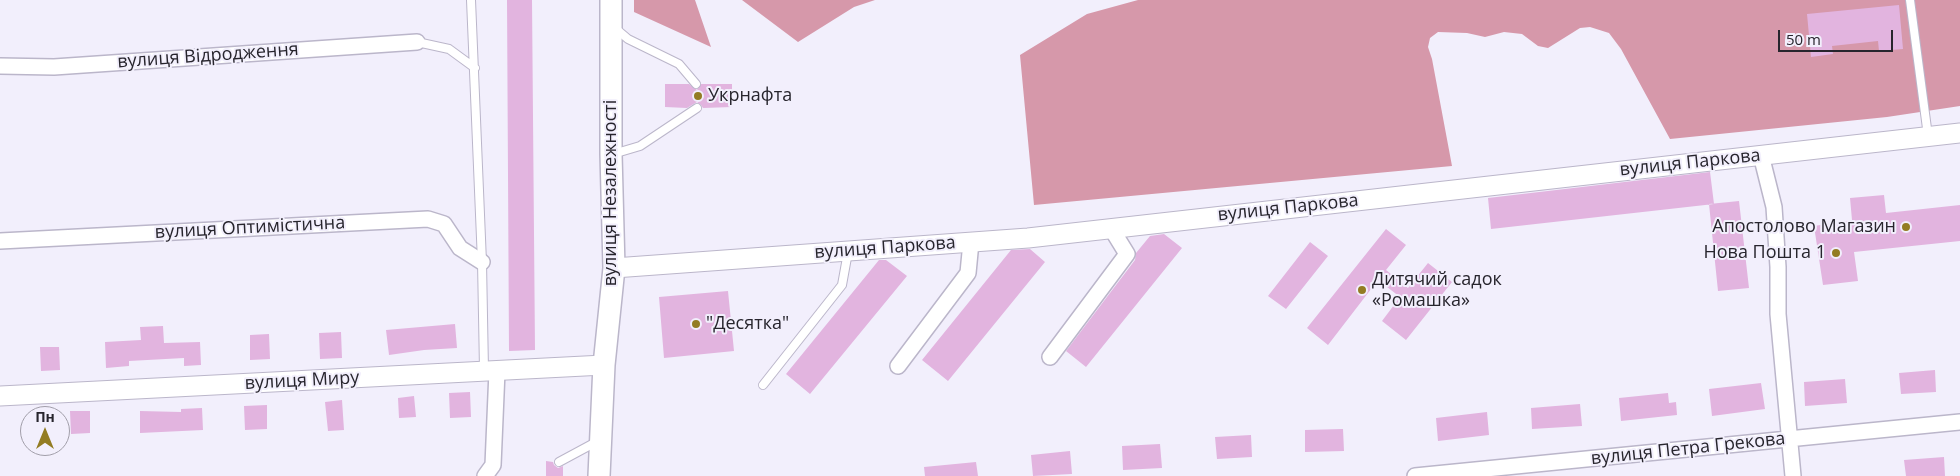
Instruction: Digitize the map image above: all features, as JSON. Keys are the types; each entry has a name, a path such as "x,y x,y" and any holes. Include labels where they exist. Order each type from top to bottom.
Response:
{"main road":[{"name":"вулиця Незалежності","path":"599,476 604,366 614,268 611,154 611,0"}],"street":[{"name":"вулиця Відродження","path":"0,66 54,66 417,42"},
{"name":"вулиця Паркова","path":"614,268 1028,238 1960,133"},
{"path":"1761,155 1774,208 1778,268 1778,314 1793,476"},
{"name":"вулиця Оптимістична","path":"0,241 428,219 444,224 460,248 482,262"},
{"path":"1050,356 1127,254 1111,228"},
{"path":"898,366 968,273 971,242"},
{"name":"вулиця Миру","path":"0,396 604,366"},
{"path":"485,476 494,465 491,371"},
{"name":"вулиця Петра Грекова","path":"1415,476 1960,422"}],"lane":[{"path":"471,0 482,262 491,371"},
{"path":"1910,0 1928,136"},
{"path":"611,23 628,40 679,64 696,84"},
{"path":"417,42 449,49 475,68"},
{"path":"611,154 640,146 697,108"},
{"path":"763,385 842,285 848,250"},
{"path":"559,462 600,440"}],"shaded area":[{"path":"634,0 695,0 711,47 634,12"},
{"path":"742,0 875,0 854,7 798,42"},
{"path":"1138,0 1960,0 1960,106 1887,117 1670,139 1621,49 1609,33 1590,27 1580,28 1548,48 1538,46 1522,34 1504,32 1485,37 1467,33 1438,32 1430,38 1428,47 1432,59 1452,166 1034,205 1020,55 1087,14"}],"building":[{"path":"507,0 532,0 535,350 509,351"},
{"path":"1899,5 1903,49 1879,51 1878,41 1832,46 1833,54 1811,57 1807,14"},
{"name":"Укрнафта","path":"665,84 689,84 697,90 701,84 732,84 732,107 703,108 697,102 687,108 665,107"},
{"path":"1710,172 1714,204 1491,229 1488,198"},
{"name":"Апостолово Магазин","path":"1884,195 1886,213 1960,205 1960,241 1854,252 1858,281 1823,285 1814,226 1852,220 1850,198"},
{"path":"1739,201 1749,288 1718,291 1709,204"},
{"path":"1386,229 1406,245 1386,270 1408,288 1428,263 1452,282 1406,340 1382,321 1400,297 1378,280 1328,345 1307,328"},
{"path":"1164,234 1182,248 1086,367 1066,351 1135,260 1136,253 1150,236"},
{"path":"1310,242 1328,256 1286,309 1268,296"},
{"path":"1030,249 1045,262 948,381 922,360 1011,250"},
{"path":"879,260 886,260 907,276 810,394 786,374"},
{"name":"\"Десятка\"","path":"728,291 734,351 664,358 659,297"},
{"path":"455,324 457,348 389,355 386,330"},
{"path":"163,326 164,343 200,342 201,365 184,366 184,358 129,361 129,366 106,368 105,342 141,340 140,327"},
{"path":"341,332 342,358 320,359 319,333"},
{"path":"269,334 270,359 250,360 250,335"},
{"path":"40,347 59,347 60,370 41,371"},
{"path":"1935,370 1936,392 1901,394 1899,373"},
{"path":"1845,379 1847,403 1805,406 1804,382"},
{"path":"1761,383 1765,409 1712,416 1709,389"},
{"path":"470,392 471,417 450,418 449,393"},
{"path":"1668,393 1669,403 1676,402 1677,415 1621,421 1619,398"},
{"path":"414,396 416,417 399,418 398,398"},
{"path":"342,400 344,430 328,431 325,402"},
{"path":"1580,404 1582,426 1532,429 1531,408"},
{"path":"267,405 267,429 245,430 244,406"},
{"path":"202,408 203,430 140,433 140,411 181,412 181,409"},
{"path":"70,411 90,411 90,433 71,434"},
{"path":"1487,412 1489,435 1438,441 1436,418"},
{"path":"1343,429 1344,451 1305,452 1305,430"},
{"path":"1251,435 1252,457 1217,459 1215,437"},
{"path":"1160,444 1162,468 1123,470 1122,446"},
{"path":"1070,451 1072,474 1033,476 1031,455"},
{"path":"1944,457 1945,476 1906,476 1904,460"},
{"path":"546,461 553,462 558,468 563,466 563,476 546,476"},
{"path":"976,462 978,476 925,476 924,467"}],"place":[{"name":"Укрнафта","path":"698,96"},
{"name":"Апостолово Магазин","path":"1906,227"},
{"name":"Нова Пошта 1","path":"1836,253"},
{"name":"Дитячий садок «Ромашка»","path":"1362,290"},
{"name":"\"Десятка\"","path":"696,324"}]}
